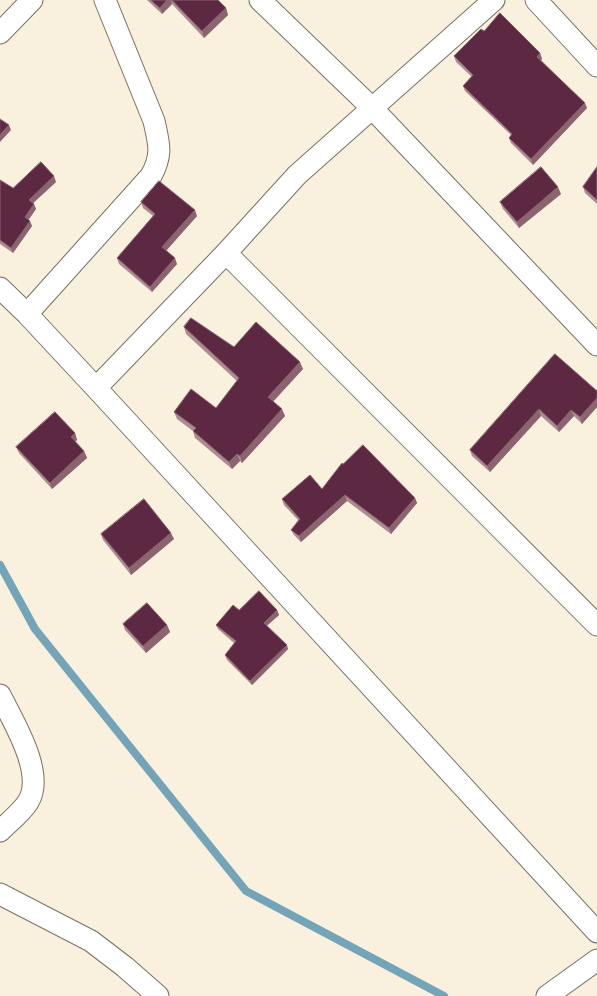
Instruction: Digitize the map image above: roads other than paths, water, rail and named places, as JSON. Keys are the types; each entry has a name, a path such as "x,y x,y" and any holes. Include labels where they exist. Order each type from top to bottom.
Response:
{"street":[{"path":"0,33 32,0"},
{"path":"27,314 151,176 159,160 154,121 105,0"},
{"path":"260,0 372,108 597,345"},
{"path":"96,388 226,254 297,175 494,0"},
{"path":"536,0 597,66"},
{"path":"226,254 597,626"},
{"path":"0,288 27,314 96,388 597,932"},
{"path":"0,695 24,744 31,764 33,786 28,802 0,831"},
{"path":"0,894 91,941 125,967 158,996"},
{"path":"548,996 597,960"}],"waterway":[{"path":"0,565 35,629 246,891 444,996"}]}
